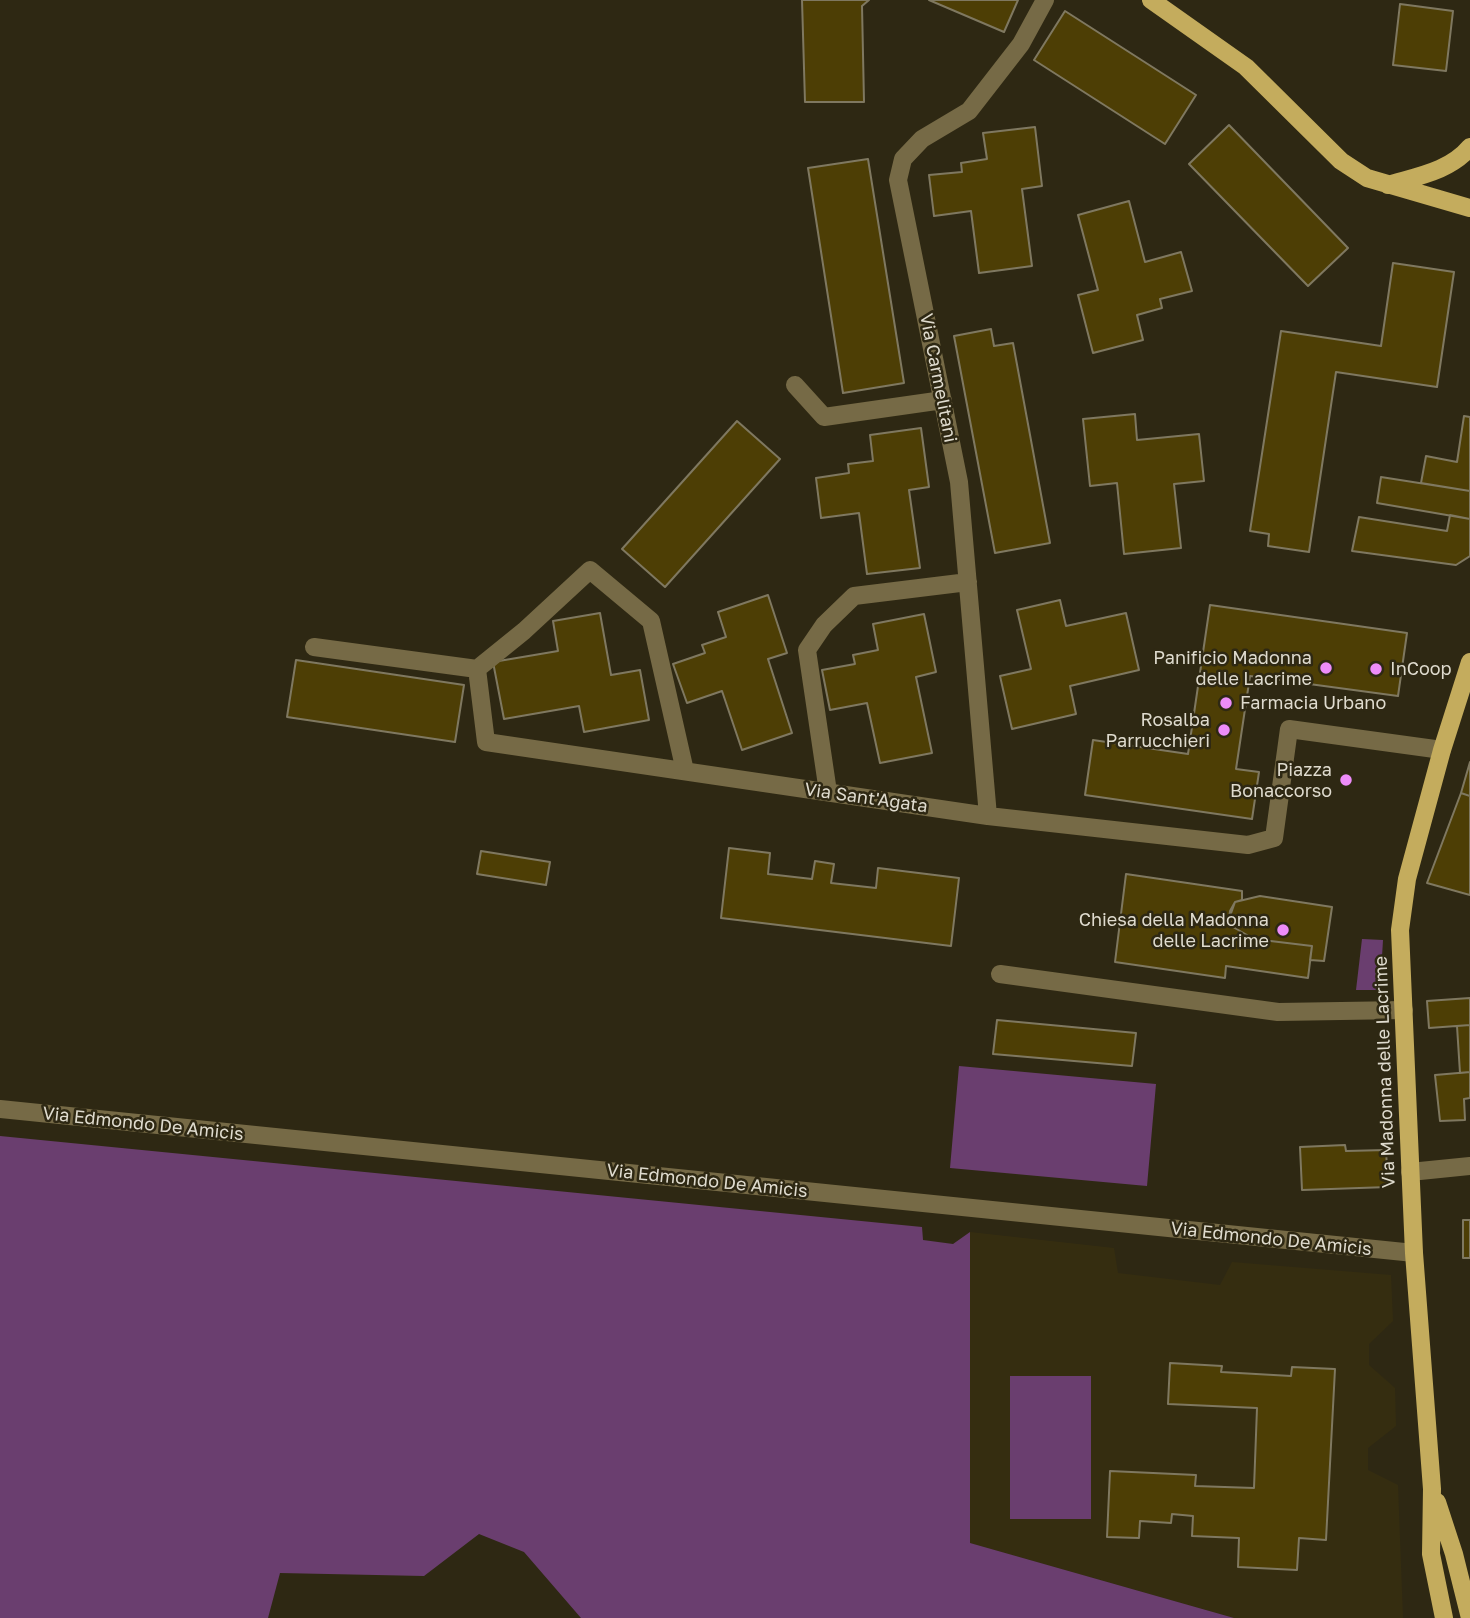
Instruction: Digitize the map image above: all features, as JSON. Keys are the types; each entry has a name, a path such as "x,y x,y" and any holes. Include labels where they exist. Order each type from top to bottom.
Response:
{"main road":[{"path":"1151,0 1246,67 1341,161 1367,178 1470,208"},
{"path":"1388,185 1447,167 1467,153"},
{"path":"1445,200 1470,197"},
{"name":"Via Madonna delle Lacrime","path":"1444,1618 1431,1554 1432,1489 1414,1253 1400,930 1407,880 1442,750 1470,662"},
{"name":"Via Madonna delle Lacrime","path":"1432,1489 1454,1554 1470,1618"}],"street":[{"name":"Via Carmelitani","path":"988,816 959,482 898,180 903,159 922,139 969,111 1021,44 1045,0"},
{"path":"795,385 824,418 943,400"},
{"path":"314,647 477,669 524,631 590,570 651,621 685,771"},
{"path":"828,792 807,650 824,625 854,596 968,582"},
{"name":"Via Sant'Agata","path":"477,669 486,742 988,816 1248,845 1273,838 1289,729 1442,750"},
{"path":"1000,974 1278,1012 1404,1010"},
{"name":"Via Edmondo De Amicis","path":"0,1109 1414,1253"},
{"path":"1410,1172 1470,1166"}],"shaded area":[{"path":"1362,939 1383,940 1380,990 1356,990"},
{"path":"959,1066 1156,1084 1147,1186 950,1168"},
{"path":"0,1136 922,1227 923,1240 953,1244 970,1232 970,1543 1234,1618 581,1618 524,1552 479,1534 424,1576 280,1573 268,1618 0,1618"},
{"path":"970,1232 1114,1248 1118,1273 1220,1285 1232,1262 1391,1275 1393,1321 1369,1344 1369,1365 1395,1388 1396,1426 1368,1448 1368,1470 1398,1485 1403,1618 1234,1618 970,1543"},
{"path":"1010,1376 1091,1376 1091,1519 1010,1519"}],"building":[{"path":"802,0 869,0 862,6 864,102 805,102"},
{"path":"929,0 1018,0 1004,32"},
{"path":"1400,4 1453,11 1446,71 1393,65"},
{"path":"1065,11 1196,95 1165,144 1034,60"},
{"path":"1229,125 1348,248 1308,286 1189,164"},
{"path":"1035,127 1042,186 1022,189 1032,266 979,273 971,211 934,216 929,175 962,172 961,163 987,159 983,133"},
{"path":"868,159 904,383 843,393 808,168"},
{"path":"1129,201 1145,262 1181,252 1192,291 1160,299 1162,308 1137,315 1143,340 1093,353 1078,295 1098,290 1078,215"},
{"path":"1393,263 1454,272 1437,387 1336,372 1309,552 1268,546 1269,534 1250,531 1281,331 1381,346"},
{"path":"991,329 994,346 1013,343 1050,543 995,553 954,336"},
{"path":"1135,414 1137,440 1199,434 1204,481 1174,484 1181,548 1124,554 1117,483 1090,486 1083,419"},
{"path":"1464,416 1470,417 1470,491 1421,483 1426,456 1457,462"},
{"path":"737,421 780,459 665,587 622,549"},
{"path":"921,428 929,487 909,490 920,568 867,574 859,513 821,518 816,478 849,473 848,464 873,461 870,435"},
{"path":"1381,477 1470,491 1470,519 1377,503"},
{"path":"1450,515 1470,519 1470,556 1456,565 1352,551 1359,517 1447,531"},
{"path":"768,595 787,653 768,659 792,733 742,750 722,691 687,703 673,664 705,653 702,645 726,637 718,612"},
{"path":"1060,600 1066,626 1126,613 1139,670 1070,686 1076,714 1012,729 1000,676 1031,669 1017,610"},
{"path":"1210,605 1407,633 1398,696 1250,676 1236,769 1259,772 1252,819 1085,795 1093,740 1188,754"},
{"path":"600,613 611,675 640,670 649,720 584,732 579,706 504,719 493,662 558,651 553,621"},
{"path":"924,614 936,672 916,677 932,753 880,763 867,703 830,710 822,670 855,664 853,655 878,650 873,624"},
{"path":"296,660 464,685 455,742 287,717"},
{"path":"1470,762 1470,796 1461,793"},
{"path":"1461,793 1470,796 1470,895 1427,883"},
{"path":"729,848 770,853 768,874 812,879 815,861 834,864 831,883 876,888 878,868 959,878 951,946 721,918"},
{"path":"481,851 550,862 546,885 477,874"},
{"path":"1126,874 1242,891 1242,900 1235,902 1230,911 1229,919 1233,927 1254,939 1312,946 1308,978 1226,966 1225,978 1115,962"},
{"name":"Chiesa della Madonna delle Lacrime","path":"1260,896 1332,907 1324,961 1310,960 1312,946 1254,939 1233,927 1229,919 1235,902"},
{"path":"1470,998 1470,1025 1429,1028 1427,1001"},
{"path":"997,1020 1136,1033 1132,1066 993,1054"},
{"path":"1470,1025 1470,1072 1460,1073 1457,1026"},
{"path":"1470,1072 1470,1098 1464,1099 1465,1120 1440,1121 1435,1075"},
{"path":"1345,1145 1346,1151 1386,1150 1388,1187 1302,1190 1300,1147"},
{"path":"1463,1220 1470,1220 1470,1258 1463,1258"},
{"path":"1170,1363 1222,1366 1221,1372 1291,1376 1292,1367 1335,1369 1326,1540 1299,1538 1297,1570 1238,1567 1239,1538 1192,1536 1193,1516 1172,1514 1171,1523 1140,1521 1139,1538 1107,1537 1110,1471 1196,1475 1195,1486 1254,1488 1257,1408 1168,1404"}],"place":[{"name":"Panificio Madonna delle Lacrime","path":"1326,668"},
{"name":"InCoop","path":"1376,669"},
{"name":"Farmacia Urbano","path":"1226,703"},
{"name":"Rosalba Parrucchieri","path":"1224,730"},
{"name":"Piazza Bonaccorso","path":"1346,780"},
{"name":"Chiesa della Madonna delle Lacrime","path":"1283,930"}]}
